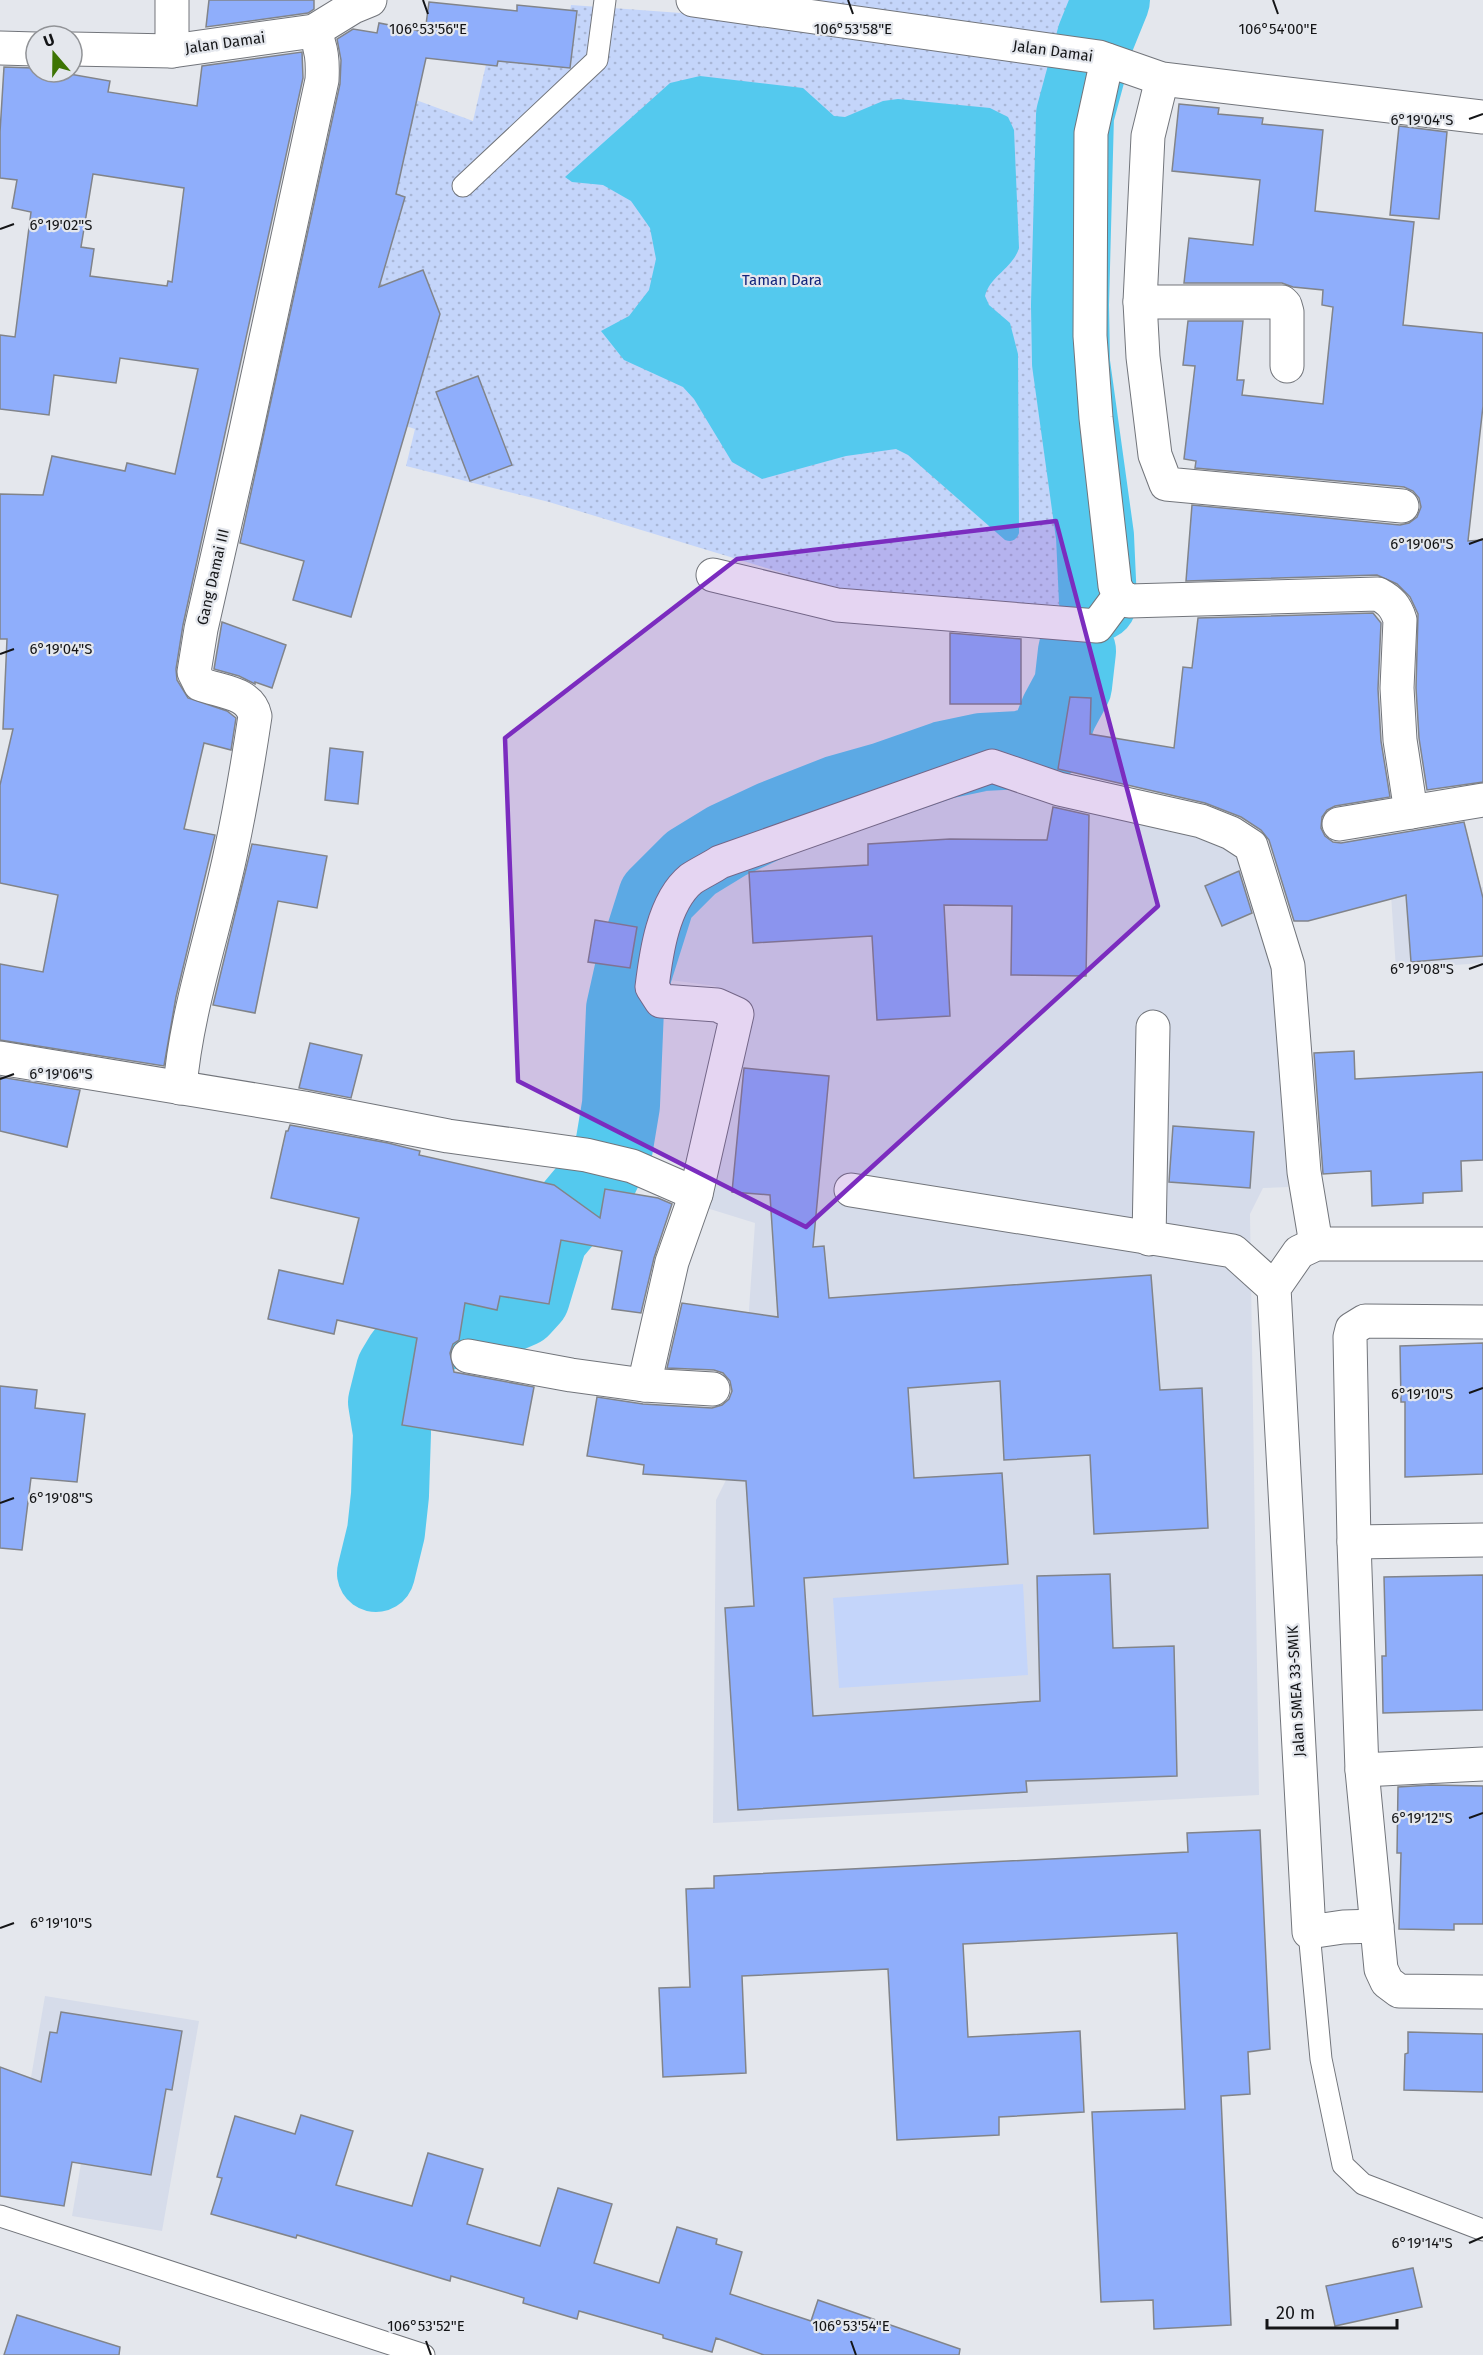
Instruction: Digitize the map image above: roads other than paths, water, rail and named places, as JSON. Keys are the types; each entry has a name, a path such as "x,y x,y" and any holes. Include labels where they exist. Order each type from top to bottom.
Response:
{"street":[{"path":"172,0 172,51"},
{"name":"Jalan Damai","path":"84,49 172,51 314,31 352,7 370,0"},
{"name":"Jalan Damai","path":"693,0 1094,57 1162,79 1483,117"},
{"name":"Gang Damai III","path":"180,1089 182,1067 205,957 230,856 255,716 253,706 244,697 200,684 194,672 201,629 322,80 323,61 320,44 314,31"},
{"path":"0,48 24,49"},
{"path":"1094,57 1091,133 1090,336 1096,418 1115,586 1120,595 1129,601 1378,594 1390,600 1400,620 1397,688 1400,740 1411,812"},
{"path":"1162,79 1148,136 1140,302 1143,357 1155,455 1166,484 1402,506"},
{"path":"1140,302 1282,302 1287,312 1287,366"},
{"path":"713,575 837,605 1097,626 1120,595"},
{"path":"644,1385 672,1262 696,1194 737,1014 717,1005 662,1000 652,987 658,944 675,900 690,880 720,862 992,766 1059,789 1201,821 1231,833 1251,846 1288,966 1304,1172 1316,1245"},
{"path":"1339,824 1483,800"},
{"path":"1149,1239 1153,1027"},
{"path":"0,1058 304,1108 448,1136 586,1155 632,1166 696,1194"},
{"path":"851,1190 1233,1251 1274,1288 1299,1252 1316,1245 1483,1244"},
{"name":"Jalan SMEA 33-SMIK","path":"1274,1288 1309,1932"},
{"path":"1483,1322 1365,1321 1352,1329 1350,1337 1362,1770 1381,1969 1387,1982 1399,1991 1483,1992"},
{"path":"468,1356 571,1375 644,1385 713,1389"},
{"path":"1354,1542 1483,1540"},
{"path":"1362,1770 1483,1764"},
{"path":"1309,1932 1343,1927 1377,1926"}],"lane":[{"path":"463,186 597,60 605,0"},
{"name":"Jalan SMEA 33-SMIK","path":"1309,1932 1320,2059 1343,2165 1363,2184 1483,2230"},
{"path":"0,2216 424,2355"}],"water":[{"path":"700,76 803,88 834,116 845,117 883,101 898,99 990,108 1008,117 1014,130 1019,248 1012,261 992,283 985,296 989,305 1010,323 1018,354 1019,533 1015,539 1005,540 908,455 896,449 846,456 762,479 732,462 694,399 683,387 624,360 601,331 629,316 649,290 656,259 650,228 631,201 603,185 572,182 565,177 670,83"}],"waterway":[{"path":"1098,602 1095,536 1071,363 1070,305 1075,115 1096,37 1111,0"},
{"path":"376,1573 386,1532 390,1495 392,1433 387,1402 395,1370 404,1355 423,1340 442,1332 487,1323 521,1308 531,1297 549,1237 600,1176 614,1147 621,1105 625,1009 633,973 657,897 691,863 727,841 772,820 838,794 944,760 982,752 1021,750 1047,742 1073,686 1077,651"}],"park label":[{"name":"Taman Dara","path":"782,280"}]}
